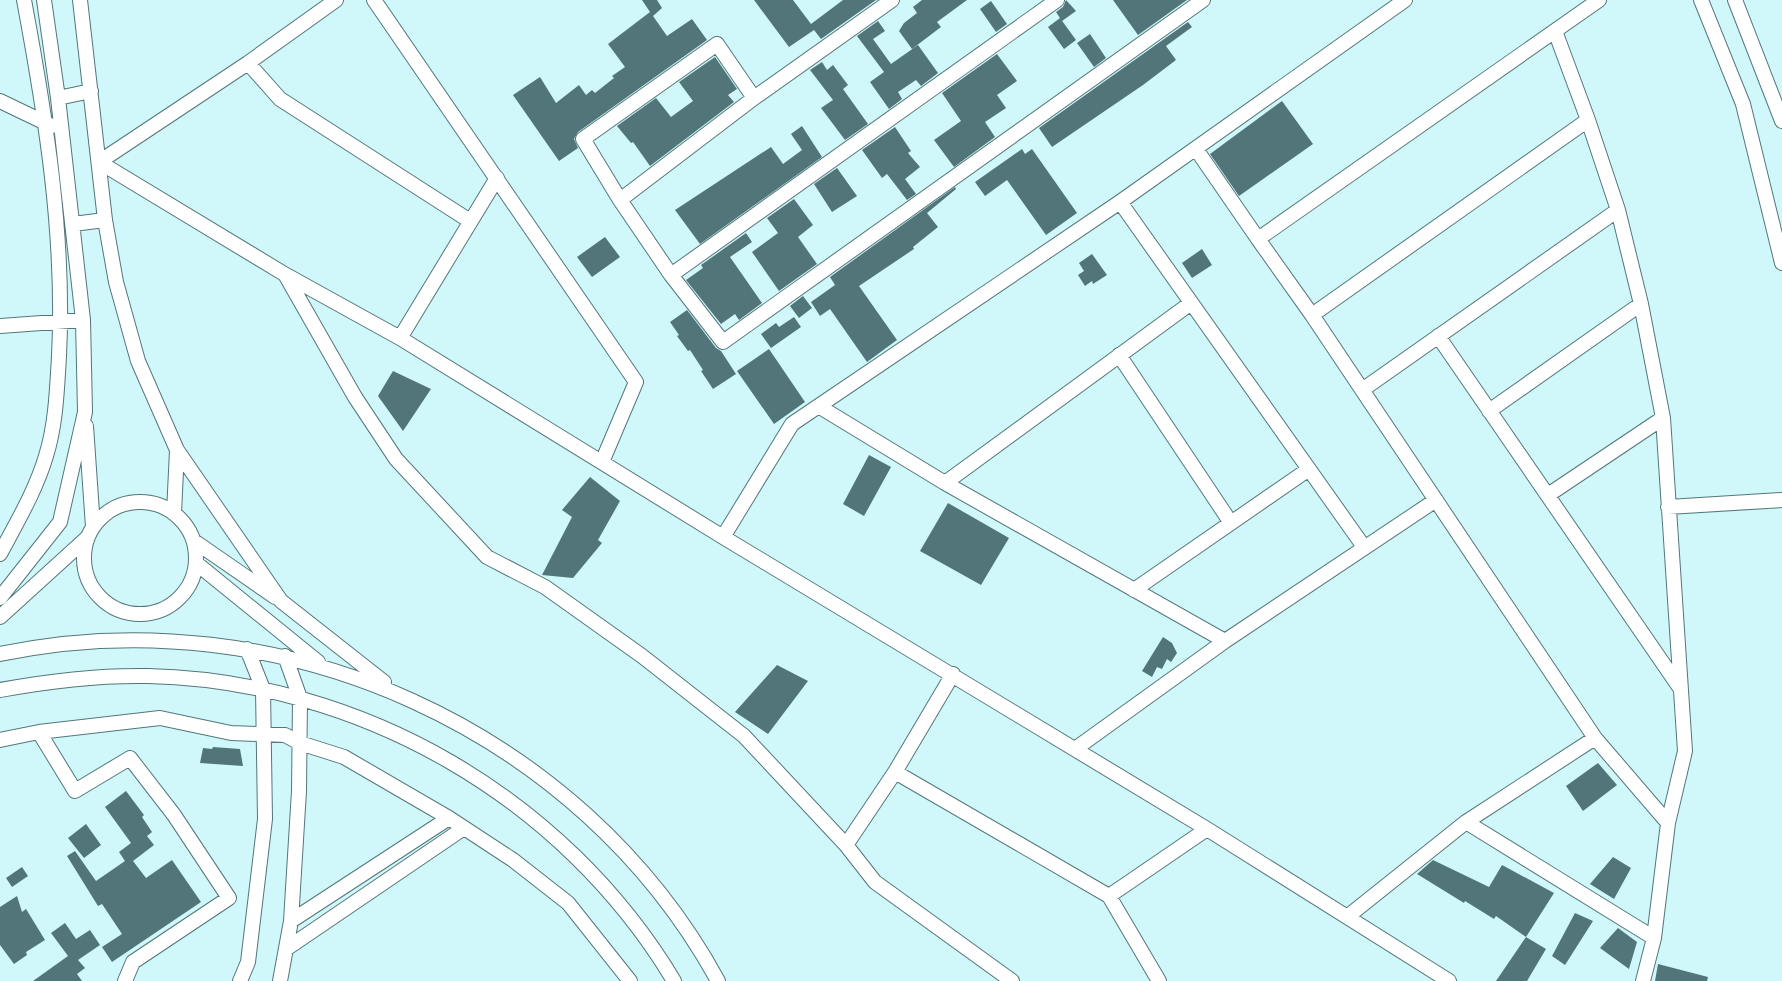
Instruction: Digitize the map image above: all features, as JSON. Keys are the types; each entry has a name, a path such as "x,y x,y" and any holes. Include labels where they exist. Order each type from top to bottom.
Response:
{"street":[{"path":"0,554 27,504 47,455 57,397 61,321 55,192 46,123 24,0"},
{"path":"0,617 90,532 108,511 130,502 153,503 174,513 183,521 194,541 196,563 194,573 184,592 169,606 149,613 129,613 108,605 93,589 88,579 83,558 90,532 83,320 58,98 44,0"},
{"path":"80,0 105,220 116,282 138,361 177,450 281,601"},
{"path":"99,162 248,63 336,0"},
{"path":"374,0 636,382 602,462"},
{"path":"620,200 754,98 892,0"},
{"path":"671,275 1057,0"},
{"path":"754,98 717,44 583,139 620,200 671,275 723,342 1203,0"},
{"path":"723,537 792,424 1120,202 1405,0"},
{"path":"1258,239 1599,0"},
{"path":"1701,0 1743,104 1782,263"},
{"path":"1735,0 1782,121"},
{"path":"1555,31 1618,210 1641,304 1663,418 1685,751 1668,823 1653,938 1644,981"},
{"path":"248,63 280,99 470,220"},
{"path":"58,98 91,91"},
{"path":"0,100 62,132"},
{"path":"1312,315 1588,120"},
{"path":"1196,148 1312,315 1595,738 1668,823"},
{"path":"99,162 286,275 400,338 723,537 1207,829 1449,981"},
{"path":"400,338 497,178"},
{"path":"1120,202 1364,547"},
{"path":"1362,390 1618,210"},
{"path":"72,224 105,220"},
{"path":"286,275 355,397 396,459 487,557 545,587 642,656 744,736 846,845 875,882 1012,981"},
{"path":"945,483 1191,303"},
{"path":"1489,411 1641,304"},
{"path":"0,326 83,320"},
{"path":"1438,336 1680,689"},
{"path":"1119,355 1231,522"},
{"path":"820,407 945,483 1225,641"},
{"path":"0,598 60,522 85,412"},
{"path":"1548,495 1663,418"},
{"path":"174,513 177,450"},
{"path":"1134,590 1309,469"},
{"path":"1075,749 1225,641 1436,500"},
{"path":"1668,507 1782,500"},
{"path":"194,541 281,601 396,692"},
{"path":"196,563 323,666"},
{"path":"0,654 53,645 131,639 208,643 285,656 323,666 396,692 432,708 499,747 569,799 645,874 669,905 715,975 726,981"},
{"path":"240,981 248,962 265,819 263,689 247,649"},
{"path":"280,981 291,921 300,743 300,698 285,656"},
{"path":"846,845 895,772 953,674"},
{"path":"0,690 71,679 148,676 187,678 263,689 300,698 373,723 408,738 451,761 507,798 545,828 594,874 642,933 674,981"},
{"path":"0,740 39,732 160,718 231,734 285,735 300,743 344,757 449,818 513,860 568,903 630,981"},
{"path":"39,732 75,791 130,758 174,815 229,898 133,962 130,977"},
{"path":"1347,917 1466,822 1595,738"},
{"path":"895,772 1109,896 1159,981"},
{"path":"291,921 449,818"},
{"path":"1466,822 1653,938"},
{"path":"286,949 464,828"},
{"path":"1109,896 1207,829"}],"building":[{"path":"642,0 657,0 662,8 653,16 667,36 692,19 707,40 578,132 574,139 578,148 559,161 513,95 540,77 556,103 579,85 586,95 592,90 595,93 625,67 608,44 650,12"},
{"path":"754,0 793,0 811,24 843,0 876,0 821,39 814,30 789,47"},
{"path":"922,0 967,0 937,22 941,27 912,49 899,31 904,23 917,13 913,7"},
{"path":"1066,0 1076,11 1062,21 1056,12 1063,7"},
{"path":"1113,0 1187,0 1138,35"},
{"path":"991,1 1007,24 996,32 980,9"},
{"path":"1060,18 1076,40 1064,49 1048,27"},
{"path":"878,21 885,31 873,39 891,64 918,45 938,73 921,86 916,80 898,92 902,99 889,109 870,82 884,72 857,36"},
{"path":"1188,22 1192,27 1166,46 1176,60 1052,147 1039,128"},
{"path":"1090,34 1106,58 1094,67 1077,43"},
{"path":"997,54 1017,81 997,95 1006,108 985,122 995,137 954,167 934,140 961,121 942,93"},
{"path":"715,57 737,89 728,95 734,102 650,166 633,142 631,143 617,126 656,98 671,117 693,101 679,82"},
{"path":"822,62 827,70 833,65 848,85 843,89 868,124 845,140 821,108 833,100 810,70"},
{"path":"1282,101 1313,144 1239,196 1210,154"},
{"path":"802,126 822,157 700,244 675,210 771,147 783,164 802,150 791,134"},
{"path":"895,127 911,151 908,153 920,167 905,179 916,194 907,200 887,174 882,178 862,150"},
{"path":"1022,149 1025,154 1032,149 1077,213 1046,235 1007,180 985,196 975,182"},
{"path":"837,168 857,196 832,212 814,184"},
{"path":"955,187 956,189 927,213 938,227 913,247 914,249 859,286 897,340 867,362 830,309 820,316 811,302 835,285 830,277"},
{"path":"794,199 813,225 798,237 817,264 779,291 752,252 778,233 767,218"},
{"path":"746,233 752,242 730,257 762,303 739,320 735,314 721,324 686,280 703,268 701,265"},
{"path":"605,237 620,257 592,277 577,257"},
{"path":"1202,249 1212,265 1192,278 1182,263"},
{"path":"1092,254 1107,275 1085,286 1078,275 1084,271 1079,263"},
{"path":"803,296 812,308 799,318 790,306"},
{"path":"687,310 716,348 721,351 736,374 713,389 701,371 703,370 690,350 688,351 677,336 679,335 670,322"},
{"path":"794,317 801,327 771,348 761,334 776,323 779,327"},
{"path":"769,349 805,402 774,424 737,371"},
{"path":"393,371 431,389 403,431 378,396"},
{"path":"869,455 891,467 864,516 843,504"},
{"path":"590,477 620,501 598,540 602,543 573,578 542,575 572,517 562,510"},
{"path":"948,503 1009,538 981,585 920,551"},
{"path":"1163,637 1172,643 1177,653 1171,662 1167,659 1162,669 1157,667 1152,677 1142,671"},
{"path":"777,665 808,681 768,734 735,712"},
{"path":"213,747 240,749 243,766 200,763 203,748 212,749"},
{"path":"1598,763 1617,785 1583,811 1566,786"},
{"path":"126,791 144,815 142,817 152,832 147,836 154,845 133,861 146,878 172,860 201,902 112,962 102,947 122,934 102,904 98,906 67,856 75,851 96,881 125,861 119,852 131,843 105,807"},
{"path":"86,824 101,845 84,858 68,838"},
{"path":"1613,857 1631,868 1614,899 1590,884"},
{"path":"1433,860 1489,887 1502,865 1554,893 1526,937 1496,916 1494,919 1417,874"},
{"path":"22,867 28,876 12,887 6,878"},
{"path":"17,896 22,912 26,909 45,940 26,952 27,955 14,964 0,945 0,907"},
{"path":"1575,913 1593,921 1565,965 1552,956"},
{"path":"65,923 76,939 90,930 100,945 78,960 85,968 77,974 82,981 33,981 68,956 51,933"},
{"path":"1618,928 1637,942 1629,969 1600,948"},
{"path":"1526,937 1546,949 1527,981 1496,981"},
{"path":"1658,964 1708,977 1707,981 1655,981"}]}
